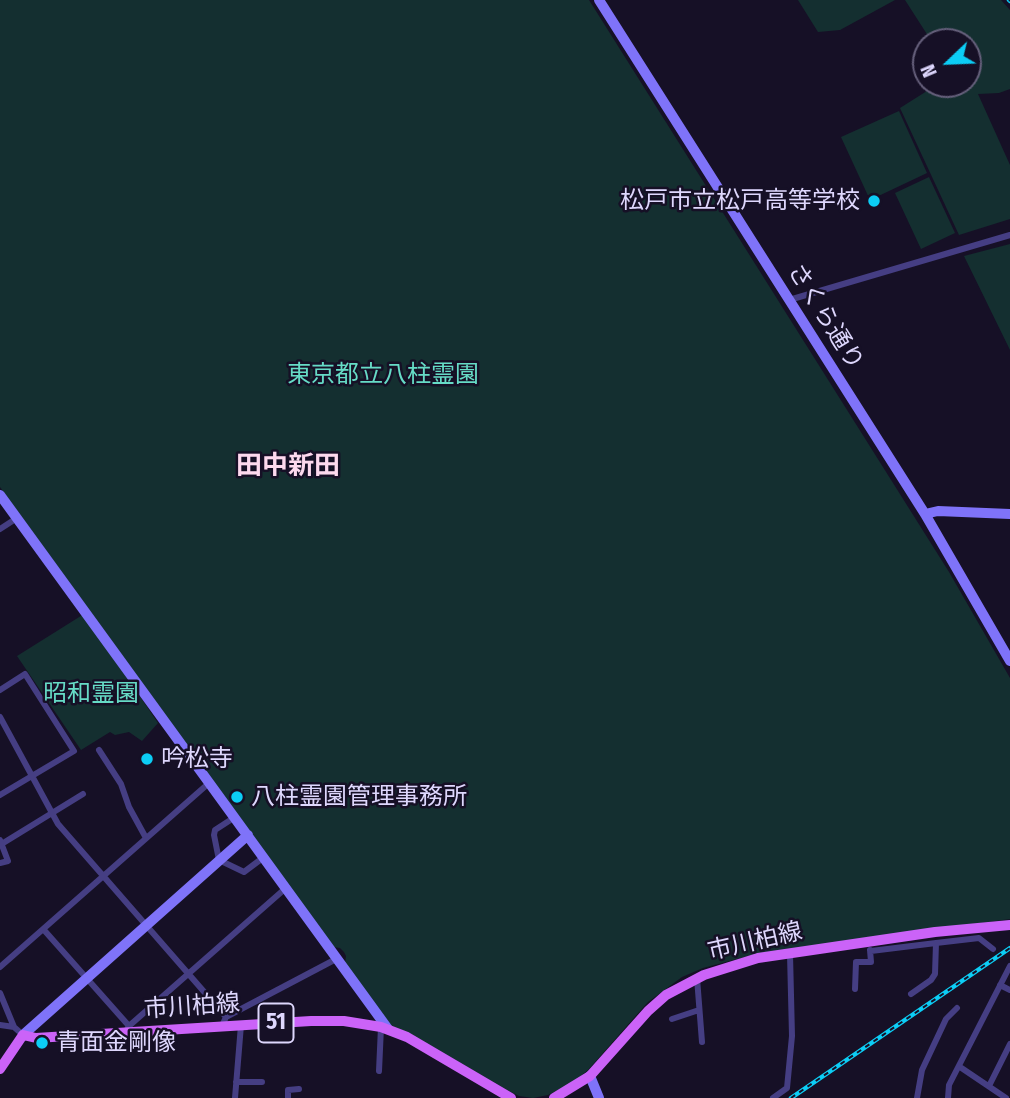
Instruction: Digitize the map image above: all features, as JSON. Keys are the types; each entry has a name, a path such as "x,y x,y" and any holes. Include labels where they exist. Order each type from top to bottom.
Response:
{"main road":[{"name":"市川柏線","path":"554,1098 590,1076 648,1011 666,995 697,978 745,961 868,947 935,932 1010,925"},
{"name":"市川柏線","path":"23,1035 36,1038 224,1022 242,1025 328,1020 385,1028 407,1037 511,1098"},
{"path":"0,1069 23,1035"}],"street":[{"name":"さくら通り","path":"599,0 925,514 1010,661"},
{"path":"789,300 1010,235"},
{"path":"0,495 287,887 385,1028 379,1071"},
{"path":"925,514 938,511 1010,514"},
{"path":"0,529 17,518"},
{"path":"0,690 25,674 74,751 0,795"},
{"path":"0,717 58,824 189,973 224,1022 338,958"},
{"path":"99,750 121,784 129,807 146,838"},
{"path":"0,967 209,783"},
{"path":"0,863 8,861 1,843 83,794"},
{"path":"219,860 215,830 235,817"},
{"path":"0,993 14,1027 23,1035 248,835"},
{"path":"219,860 244,872 264,858"},
{"path":"44,930 87,978 127,1029 287,887"},
{"path":"855,989 856,962 871,962 868,947 979,938 993,949"},
{"path":"911,995 935,974 936,943"},
{"path":"774,1098 787,1088 792,1036 790,954"},
{"path":"948,1098 949,1085 1010,967"},
{"path":"697,978 702,1042"},
{"path":"1000,985 1010,990"},
{"path":"917,1098 922,1070 946,1019 957,1008"},
{"path":"672,1019 699,1010"},
{"path":"0,1025 14,1027"},
{"path":"235,1098 242,1025"},
{"path":"989,1086 1010,1044"},
{"path":"960,1067 1006,1098"},
{"path":"590,1076 599,1098"},
{"path":"236,1082 262,1082"},
{"path":"288,1098 288,1090 299,1089"}],"green space":[{"name":"東京都立八柱霊園","path":"0,0 589,0 949,572 1010,678 1010,919 756,954 703,968 682,977 648,1002 588,1070 574,1082 548,1095 533,1098 509,1091 391,1025 345,964 344,952 333,947 0,487"},
{"path":"798,0 895,0 840,30 818,32"},
{"path":"905,0 1001,0 1010,10 1010,89 982,94 982,28 923,28"},
{"path":"916,98 980,98 1010,165 1010,219 959,235 900,108"},
{"path":"899,111 927,173 870,200 841,137"},
{"path":"929,177 955,233 921,249 895,193"},
{"path":"1010,244 1010,350 964,256"},
{"name":"昭和霊園","path":"84,614 158,723 142,741 129,732 115,735 110,732 81,750 17,656"}],"railway":[{"path":"791,1098 1010,948"}],"place":[{"name":"松戸市立松戸高等学校","path":"874,201"},
{"name":"吟松寺","path":"147,759"},
{"name":"八柱霊園管理事務所","path":"237,797"},
{"name":"青面金剛像","path":"42,1043"}],"district":[{"name":"田中新田","path":"288,467"}]}
